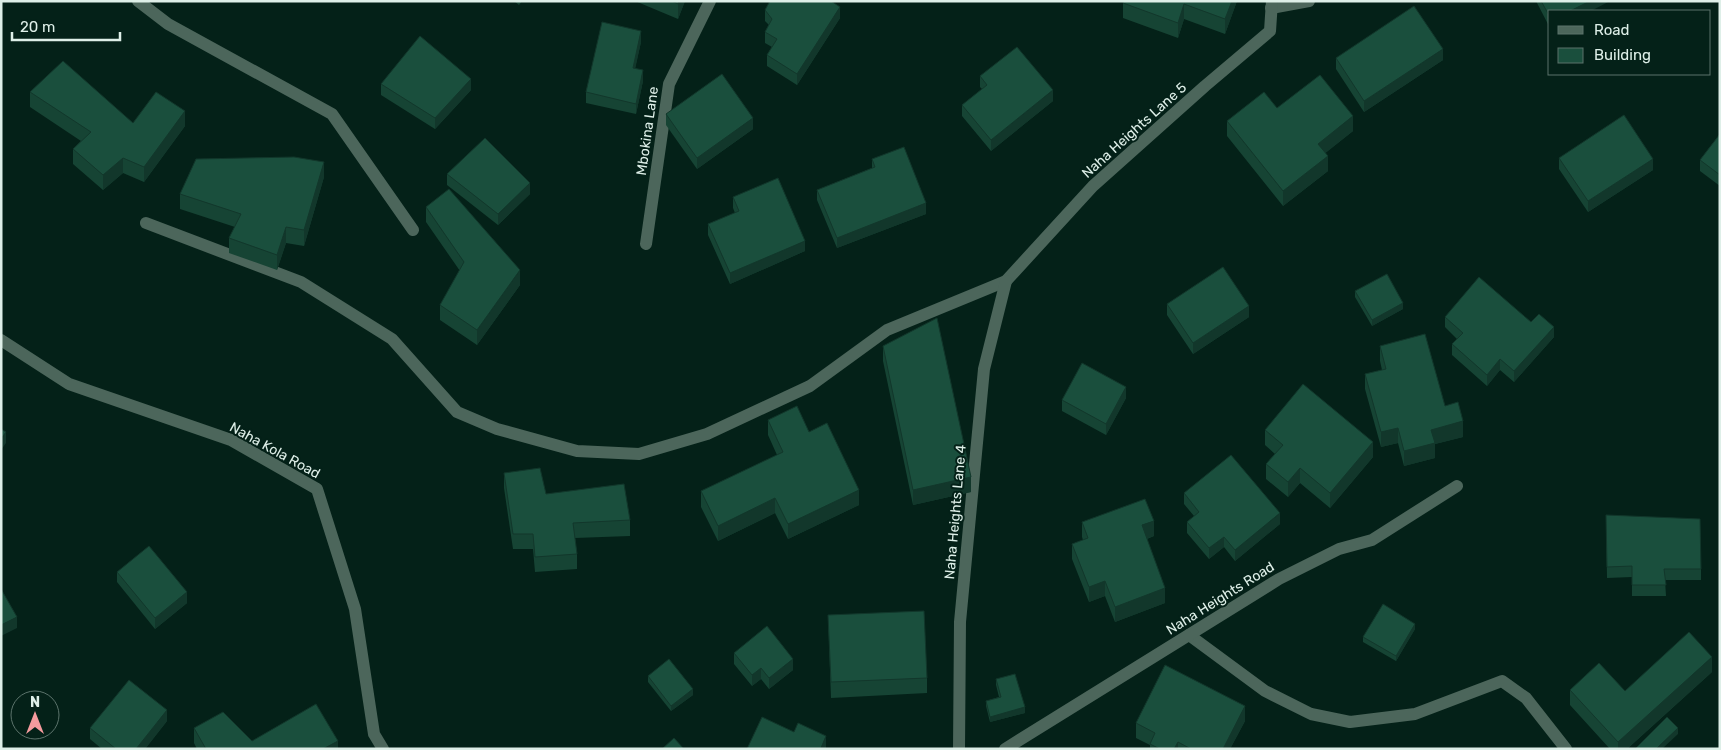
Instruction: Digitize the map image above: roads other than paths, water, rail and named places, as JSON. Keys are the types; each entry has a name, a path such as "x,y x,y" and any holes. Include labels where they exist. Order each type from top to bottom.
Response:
{"street":[{"path":"138,1 168,24 332,114 413,230"},
{"name":"Mbokina Lane","path":"646,244 669,84 710,1"},
{"path":"1272,4 1309,1"},
{"name":"Naha Heights Lane 5","path":"1006,281 1093,186 1270,31 1272,4"},
{"path":"146,223 301,282 392,339 457,412 497,429 577,451 639,454 707,434 810,386 887,330 1006,281"},
{"name":"Naha Heights Lane 4","path":"959,749 960,622 984,369 1006,281"},
{"name":"Naha Kola Road","path":"1,340 69,384 231,440 317,489 355,609 374,734 384,749"},
{"name":"Naha Heights Road","path":"1005,749 1279,579 1339,549 1372,540 1458,486"},
{"path":"1190,635 1265,691 1311,714 1350,722 1415,714 1502,681 1526,698 1566,749"}]}
